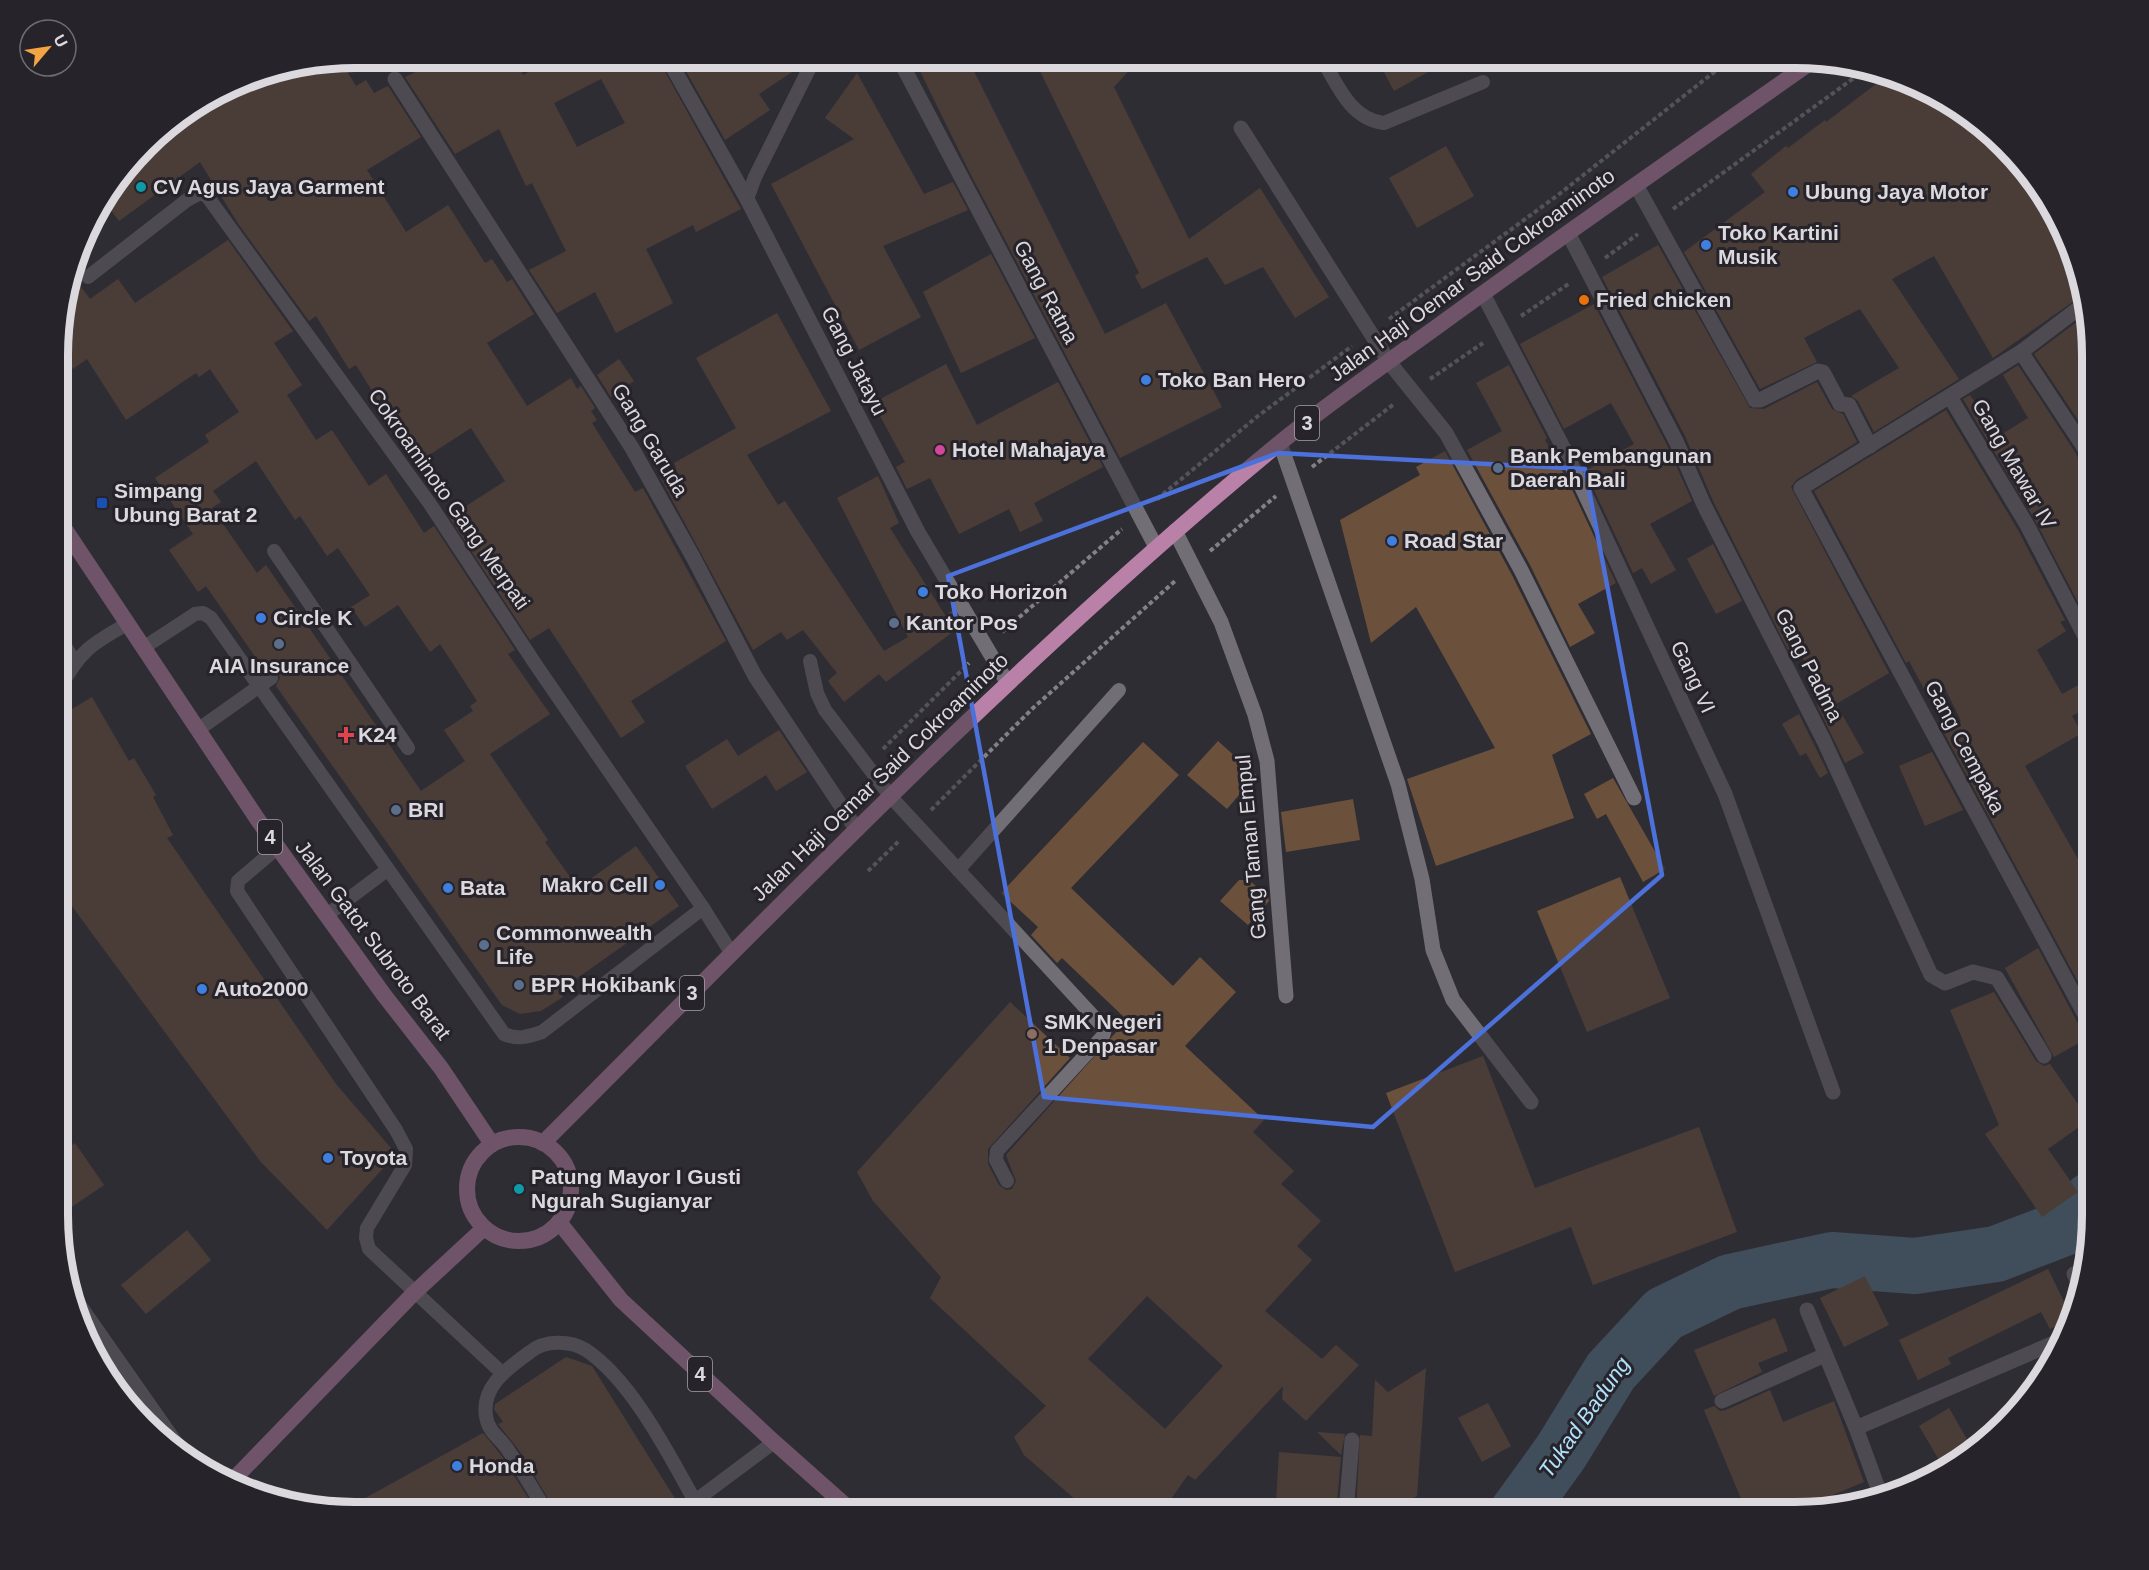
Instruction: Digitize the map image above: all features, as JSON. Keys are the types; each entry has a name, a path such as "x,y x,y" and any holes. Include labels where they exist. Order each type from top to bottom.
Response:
{"highway":[{"name":"Jalan Haji Oemar Said Cokroaminoto","path":"543,1143 1007,682 1156,547 1280,443 1389,362 1636,184 1803,68"},
{"name":"Jalan Gatot Subroto Barat","path":"68,549 127,624 277,848 384,995 441,1068 492,1144"},
{"path":"517,1137 543,1143 557,1154 567,1170 571,1188 568,1206 559,1222 547,1233 532,1240 515,1241 499,1237 484,1228 474,1216 468,1202 469,1172 478,1156 492,1144 517,1137"},
{"name":"4","path":"559,1222 621,1300 842,1502"},
{"path":"236,1477 414,1293 484,1228"}],"street":[{"name":"Gang Jatayu","path":"673,68 747,199 918,532 1007,682"},
{"name":"Gang Ratna","path":"904,68 1156,547"},
{"name":"Gang Garuda","path":"395,79 632,448 693,557 755,676 857,830"},
{"path":"1241,128 1389,362 1446,433 1489,511 1634,798"},
{"path":"1636,184 1755,400 1823,372 1840,404 1849,405 1870,446 2021,352 2078,309"},
{"name":"Gang Padma","path":"1568,233 1676,441 1704,505 1824,741 1931,975 1945,983 1973,972 1997,978 2044,1056"},
{"name":"Gang VI","path":"1482,294 1564,451 1725,794 1833,1092"},
{"path":"2021,352 2082,444"},
{"name":"Gang Mawar IV","path":"1950,397 2027,525 2082,631"},
{"path":"1280,443 1398,784 1422,879 1432,950 1453,1000 1531,1101"},
{"name":"Gang Cempaka","path":"1870,446 1801,488 2082,1009"},
{"name":"Gang Taman Empul","path":"1175,531 1221,622 1255,715 1267,761 1286,996"},
{"path":"1807,1310 1856,1428 1879,1490"},
{"path":"85,1313 170,1435"},
{"path":"1856,1428 2051,1344"},
{"path":"1722,1401 1825,1355"},
{"path":"1347,1502 1352,1440"}],"lane":[{"path":"747,199 755,177 810,68"},
{"path":"1328,68 1351,107 1367,121 1384,123 1483,82"},
{"name":"Cokroaminoto Gang Merpati","path":"88,277 187,200 200,193 207,196 430,504 536,665 704,908 732,954"},
{"path":"274,551 408,748"},
{"path":"143,648 195,614 203,613 211,618 504,1034 514,1039 526,1038 542,1032 704,908"},
{"path":"68,673 84,650 127,624"},
{"path":"319,642 331,634"},
{"path":"68,651 74,661"},
{"path":"810,661 817,693 825,710 891,797 1105,1029 1103,1036 997,1151 996,1160 1007,1181"},
{"path":"199,729 271,678"},
{"path":"958,870 1119,690"},
{"path":"277,848 238,881 237,891 396,1130 406,1149 405,1165 368,1228 366,1238 369,1249 502,1373"},
{"path":"327,915 387,870"},
{"path":"541,1502 508,1448 492,1431 487,1420 487,1401 492,1386 502,1373 537,1346 565,1344 585,1349 600,1362 647,1417 692,1502"},
{"path":"701,1502 774,1442"}],"path":[{"path":"868,871 1033,708 1192,565 1293,481 1412,391 1588,271 1857,75"}],"highlighted area":[{"path":"1278,453 1585,469 1662,875 1373,1127 1044,1097 948,576"}],"building":[{"path":"336,68 345,68 356,86 366,80 374,93 388,86 421,137 367,170 406,232 448,205 485,263 492,259 507,282 512,279 534,314 487,343 527,406 571,378 577,389 581,386 595,408 591,411 597,420 592,423 635,492 643,488 726,641 631,701 645,722 621,738 549,628 530,640 449,517 505,481 471,428 423,459 388,404 382,407 356,365 349,369 316,316 309,321 239,225 200,162 119,221 108,207 139,165 180,127 228,97 280,77"},
{"path":"424,68 520,68 523,75 536,68 663,68 741,209 696,232 693,225 646,249 673,303 616,333 595,292 557,313 529,270 566,251 532,183 526,186 499,129 455,154 405,77","holes":["601,79 625,123 577,147 554,103"]},
{"path":"684,68 798,68 759,94 770,110 725,140"},
{"path":"918,68 972,68 1105,334 1166,303 1222,407 1120,458 971,175"},
{"path":"1038,68 1131,68 1114,87 1189,239 1260,188 1329,297 1295,318 1263,267 1225,285 1207,257 1142,289 1135,276 1139,273"},
{"path":"1382,68 1435,68 1394,91"},
{"path":"857,73 924,194 953,182 968,210 883,246 921,317 859,350 771,184 854,139 825,118"},
{"path":"1880,81 1921,97 1954,116 1984,139 2010,165 2033,195 2060,245 2076,299 1993,358 1934,256 1892,279 1959,379 1874,432 1858,401 1851,396 1899,368 1860,309 1804,338 1817,362 1760,389 1684,252 1765,192 1751,174 1786,146 1788,148 1825,120 1826,122"},
{"path":"1446,146 1474,196 1417,228 1389,178"},
{"path":"228,240 293,331 274,343 302,385 287,395 316,440 332,430 369,486 386,474 424,533 434,526 515,650 508,654 550,714 490,754 548,840 545,842 578,888 636,846 679,906 559,991 563,997 541,1011 520,1014 502,1005 276,686 280,678 278,672 271,669 265,671 206,586 198,592 169,550 193,534 155,478 209,442 205,435 239,412 210,369 199,377 196,373 126,420 87,359 73,369 68,361 68,336 77,281 90,299 118,279 135,303","holes":["256,461 295,520 300,516 327,556 338,548 370,595 351,607 365,627 398,605 430,652 440,644 477,701 470,706 473,711 444,730 465,761 421,791 266,565 257,573 212,508 221,502 213,491"]},
{"path":"1658,245 1750,408 1764,409 1817,382 1832,409 1843,414 1857,442 1796,480 1791,487 1889,673 1836,704 1864,753 1845,763 1817,705 1826,699 1798,650 1791,654 1788,650 1713,501 1685,436 1602,277"},
{"path":"991,254 1035,338 961,373 923,292"},
{"path":"1594,304 1667,445 1692,501 1650,524 1676,570 1651,584 1642,568 1633,573 1585,471 1634,444 1611,403 1564,429 1520,344"},
{"path":"777,313 831,411 747,455 778,505 785,501 884,651 908,637 837,498 878,476 899,523 890,528 945,615 953,610 962,625 886,682 879,674 844,702 828,681 837,673 803,630 787,640 781,632 753,650 660,477 676,467 674,463 736,428 696,358"},
{"path":"2079,320 2082,426 2034,354"},
{"path":"619,359 634,381 611,397 597,375"},
{"path":"946,364 977,425 1058,382 1103,467 1034,503 1043,521 1020,532 1009,509 959,534 930,478 907,489 896,467 905,462 873,403"},
{"path":"1509,365 1547,438 1545,440 1568,481 1616,583 1578,604 1595,633 1570,647 1530,565 1467,450 1502,431 1476,383"},
{"path":"2018,365 2082,466 2082,610 2035,520 1963,399 1970,395 1999,436 2028,418 2003,375"},
{"path":"1946,410 2018,530 2065,620 2060,622 2066,631 2037,650 2062,694 2082,683 2082,710 2072,716 2082,733 2025,766 2082,866 2082,989 1943,731 1961,721 1941,680 1924,689 1909,661 1906,663 1814,491"},
{"path":"1445,451 1512,575 1591,734 1552,755 1574,818 1436,866 1407,779 1495,748 1416,607 1371,643 1340,520 1420,475 1416,467"},
{"path":"1713,544 1742,601 1716,614 1687,559"},
{"path":"92,697 129,761 134,758 156,795 153,797 173,835 167,838 336,1084 396,1154 327,1230 260,1161 68,901 68,711"},
{"path":"1799,714 1828,773 1820,778 1806,753 1800,756 1782,724"},
{"path":"779,730 807,772 776,791 766,775 712,809 685,766 727,739 738,756"},
{"path":"1218,741 1256,775 1227,809 1187,775"},
{"path":"1143,742 1179,775 1071,888 1173,986 1200,957 1236,992 1185,1046 1264,1120 1253,1132 1294,1171 1281,1184 1321,1221 1297,1246 1312,1260 1265,1311 1322,1359 1336,1345 1359,1365 1306,1421 1282,1399 1283,1386 1195,1480 1188,1475 1169,1502 1078,1502 1024,1455 1014,1437 1046,1406 930,1298 941,1277 873,1201 857,1172 1010,1002 1070,1058 988,1149 988,1164 999,1185 1006,1190 1012,1189 1016,1181 1006,1155 1127,1020 1062,958 1057,963 1031,935 1038,927 1001,893","holes":["1147,1296 1223,1366 1165,1429 1088,1359"]},
{"path":"1932,752 1963,810 1925,826 1899,766"},
{"path":"1613,778 1665,869 1643,882 1606,814 1597,819 1584,794"},
{"path":"1353,799 1360,840 1286,852 1281,812"},
{"path":"1620,877 1670,998 1587,1032 1537,911"},
{"path":"1239,880 1249,880 1268,897 1269,901 1248,925 1220,901"},
{"path":"2038,948 2082,1031 2082,1041 2054,1057 2005,968"},
{"path":"1994,992 2036,1061 2044,1066 2050,1064 2082,1110 2082,1125 2048,1149 2078,1192 2042,1217 1985,1134 1999,1125 1950,1010"},
{"path":"1483,1056 1535,1188 1699,1127 1737,1232 1593,1285 1571,1227 1455,1272 1386,1093"},
{"path":"75,1143 104,1185 68,1210 68,1148"},
{"path":"187,1230 211,1260 146,1314 121,1285"},
{"path":"2048,1269 2066,1307 2060,1324 2050,1329 2041,1312 1948,1358 1951,1364 1918,1380 1899,1340"},
{"path":"1865,1276 1889,1325 1844,1347 1820,1298"},
{"path":"1775,1318 1788,1351 1758,1363 1762,1372 1714,1396 1694,1350"},
{"path":"566,1357 592,1366 677,1502 550,1502 521,1453 498,1424 503,1422 494,1409 495,1404"},
{"path":"1426,1368 1417,1496 1406,1502 1357,1502 1360,1435 1372,1436 1375,1380 1388,1392"},
{"path":"1770,1390 1783,1422 1834,1401 1864,1482 1817,1502 1742,1502 1704,1410 1714,1406 1720,1411"},
{"path":"1488,1403 1511,1446 1482,1462 1458,1418"},
{"path":"1949,1408 1969,1443 1940,1462 1919,1426"},
{"path":"1317,1432 1345,1434 1341,1455"},
{"name":"Honda","path":"483,1433 501,1455 531,1502 358,1502"},
{"path":"1279,1452 1341,1457 1337,1502 1276,1502"}],"waterway":[{"name":"Tukad Badung","path":"1525,1502 1561,1452 1611,1371 1664,1314 1730,1282 1832,1260 1915,1266 1996,1254 2069,1226 2082,1211"}],"place":[{"name":"CV Agus Jaya Garment","path":"141,187"},
{"name":"Ubung Jaya Motor","path":"1793,192"},
{"name":"Toko Kartini Musik","path":"1706,245"},
{"name":"Fried chicken","path":"1584,300"},
{"name":"Toko Ban Hero","path":"1146,380"},
{"name":"Hotel Mahajaya","path":"940,450"},
{"name":"Bank Pembangunan Daerah Bali","path":"1498,468"},
{"name":"Simpang Ubung Barat 2","path":"102,503"},
{"name":"Road Star","path":"1392,541"},
{"name":"Toko Horizon","path":"923,592"},
{"name":"Circle K","path":"261,618"},
{"name":"Kantor Pos","path":"894,623"},
{"name":"AIA Insurance","path":"279,644"},
{"name":"K24","path":"346,735"},
{"name":"BRI","path":"396,810"},
{"name":"Makro Cell","path":"660,885"},
{"name":"Bata","path":"448,888"},
{"name":"Commonwealth Life","path":"484,945"},
{"name":"BPR Hokibank","path":"519,985"},
{"name":"Auto2000","path":"202,989"},
{"name":"SMK Negeri 1 Denpasar","path":"1032,1034"},
{"name":"Toyota","path":"328,1158"},
{"name":"Patung Mayor I Gusti Ngurah Sugianyar","path":"519,1189"},
{"name":"Honda","path":"457,1466"}]}
